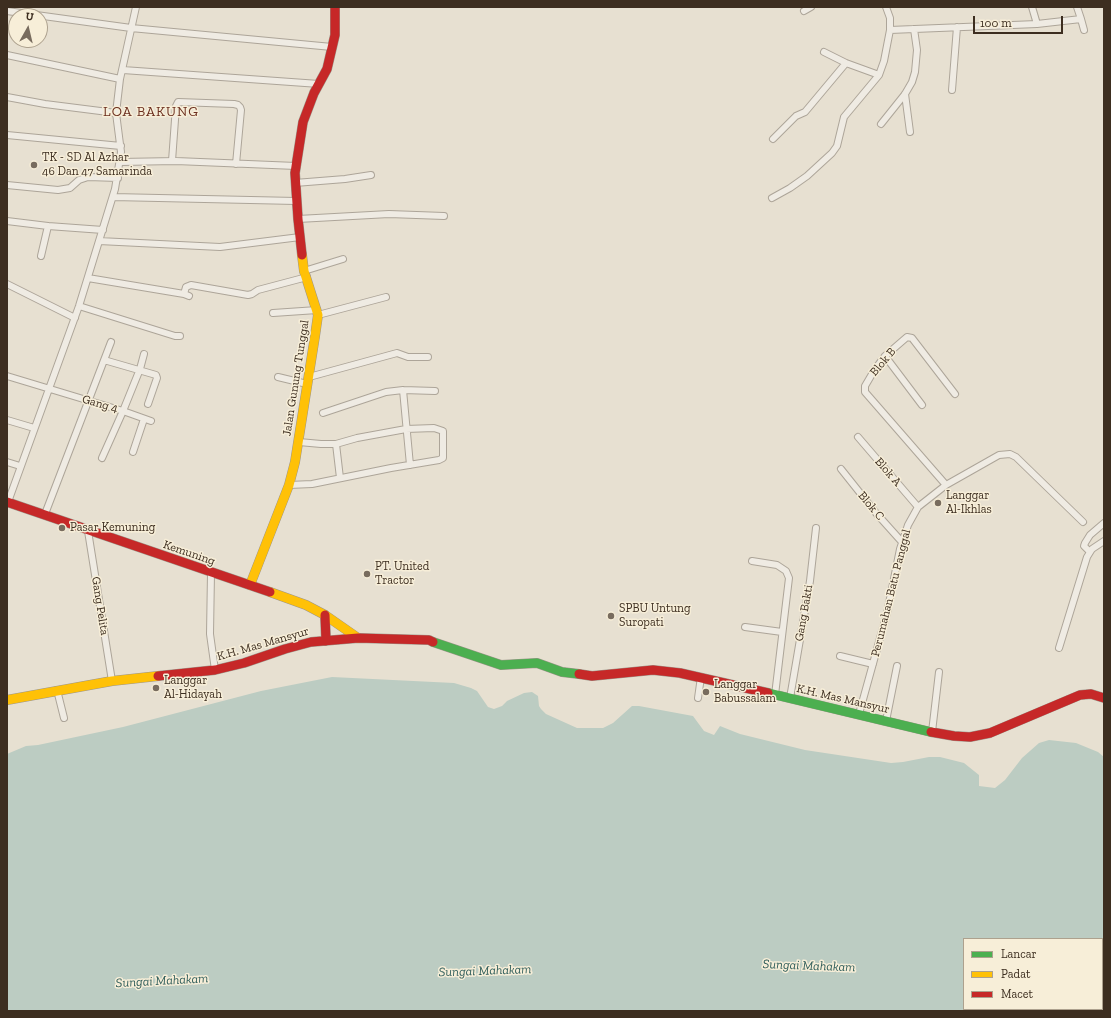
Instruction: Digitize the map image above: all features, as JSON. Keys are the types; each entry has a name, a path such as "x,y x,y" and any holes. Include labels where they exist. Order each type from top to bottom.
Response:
{"main road":[{"name":"Jalan Gunung Tunggal","path":"250,585 289,485 299,442 308,381 317,313 306,274 300,237 295,184 296,166 306,110 326,69 335,35 335,7"},
{"name":"Kemuning","path":"8,502 45,514 88,531 306,605 325,615 358,638"},
{"path":"325,615 326,641"},
{"name":"K.H. Mas Mansyur","path":"7,700 112,681 215,670 244,663 284,649 311,642 358,638 429,640 501,665 537,663 562,672 586,676 653,670 701,677 954,736 970,737 990,733 1068,699 1085,694 1104,698"}],"street":[{"path":"8,502 75,318 118,178 121,146 116,113 120,79 136,7"},
{"path":"804,11 811,7"},
{"path":"772,198 807,176 832,153 839,143 844,117 879,75 884,61 890,30 890,18 886,7"},
{"path":"1032,7 1037,24"},
{"path":"1077,7 1084,30"},
{"path":"7,11 132,28 332,47"},
{"path":"890,30 1037,24 1081,19"},
{"path":"952,90 957,27"},
{"path":"881,124 905,94 912,82 915,72 917,50 914,29"},
{"path":"824,52 846,63 879,75"},
{"path":"7,55 120,79"},
{"path":"773,139 796,116 805,112 846,63"},
{"path":"122,70 319,84"},
{"path":"905,94 910,132"},
{"path":"7,97 45,104 116,113"},
{"path":"172,161 176,106 178,102 234,104 238,105 242,110 236,164"},
{"path":"7,136 121,146"},
{"path":"120,162 172,161 296,166"},
{"path":"295,184 345,180 371,175"},
{"path":"7,185 58,190 70,188 79,180 88,177 118,178"},
{"path":"113,197 296,201"},
{"path":"298,219 389,214 444,216"},
{"path":"7,221 103,230"},
{"path":"41,256 48,226"},
{"path":"99,240 220,247 300,237"},
{"path":"88,278 187,295 186,288 190,285 248,295 343,259"},
{"path":"7,284 75,318"},
{"path":"273,313 317,313 386,297"},
{"path":"79,306 175,336 180,336"},
{"name":"Blok B","path":"946,485 865,392 865,386 885,356 908,337 912,338 956,394"},
{"path":"45,514 89,401 110,342"},
{"path":"278,377 308,381 397,353 408,356 428,357"},
{"path":"102,458 140,369 144,354"},
{"path":"885,356 922,405"},
{"path":"104,360 140,369 156,375 157,378 148,404"},
{"name":"Gang 4","path":"7,376 148,420 133,452"},
{"path":"403,390 410,465"},
{"path":"323,413 386,392 403,390 435,391"},
{"path":"7,420 34,428"},
{"path":"289,485 302,485 439,460 443,458 443,431 440,429 406,428 336,444 299,442"},
{"name":"Blok A","path":"858,437 918,507"},
{"path":"336,444 340,478"},
{"name":"Perumahan Batu Panggal","path":"859,714 887,613 902,542 908,525 918,507 946,485 999,455 1010,454 1016,457 1083,522"},
{"path":"7,462 20,466"},
{"name":"Blok C","path":"841,469 876,513 902,542"},
{"path":"1090,552 1084,546 1085,543 1090,535 1104,523"},
{"name":"Gang Bakti","path":"790,698 810,581 816,528"},
{"name":"Gang Pelita","path":"88,531 112,681"},
{"path":"1059,648 1084,566 1090,552 1097,544 1104,540"},
{"path":"752,561 777,565 786,571 789,578 775,695"},
{"path":"211,573 210,634 215,670"},
{"path":"745,627 782,632"},
{"path":"840,656 873,664"},
{"path":"886,721 897,666"},
{"path":"932,732 939,672"},
{"path":"698,698 701,677"},
{"path":"57,690 64,718"}],"water":[{"name":"Sungai Mahakam","path":"332,677 454,683 477,691 488,707 494,709 524,693 532,692 538,696 539,706 546,714 577,728 603,728 613,723 632,706 639,706 693,716 704,731 714,735 720,726 740,734 805,750 891,763 929,757 940,757 964,763 979,775 979,786 995,788 1005,780 1022,758 1039,743 1049,740 1076,743 1098,752 1104,757 1104,1011 7,1011 7,754 26,746 38,745 123,727 261,691"}],"traffic: fast":[{"path":"433,642 501,665 537,663 562,672 579,674"},
{"path":"768,693 931,732"}],"traffic: slow":[{"path":"250,585 289,485 295,462 315,336 318,315 304,271 302,255"},
{"path":"270,592 306,605 325,615 358,638"},
{"path":"7,700 112,681 158,676"}],"traffic: jam":[{"path":"302,255 295,173 303,122 314,93 327,69 335,35 335,7"},
{"path":"7,502 270,592"},
{"path":"325,615 326,641"},
{"path":"158,676 215,670 244,663 311,642 358,638 429,640 433,642"},
{"path":"579,674 592,676 653,670 680,673 768,693"},
{"path":"931,732 970,737 990,733 1080,695 1091,694 1104,698"}],"place":[{"name":"TK - SD Al Azhar 46 Dan 47 Samarinda","path":"34,165"},
{"name":"Langgar Al-Ikhlas","path":"938,503"},
{"name":"Pasar Kemuning","path":"62,528"},
{"name":"PT. United Tractor","path":"367,574"},
{"name":"SPBU Untung Suropati","path":"611,616"},
{"name":"Langgar Al-Hidayah","path":"156,688"},
{"name":"Langgar Babussalam","path":"706,692"}],"district":[{"name":"LOA BAKUNG","path":"151,112"}]}
